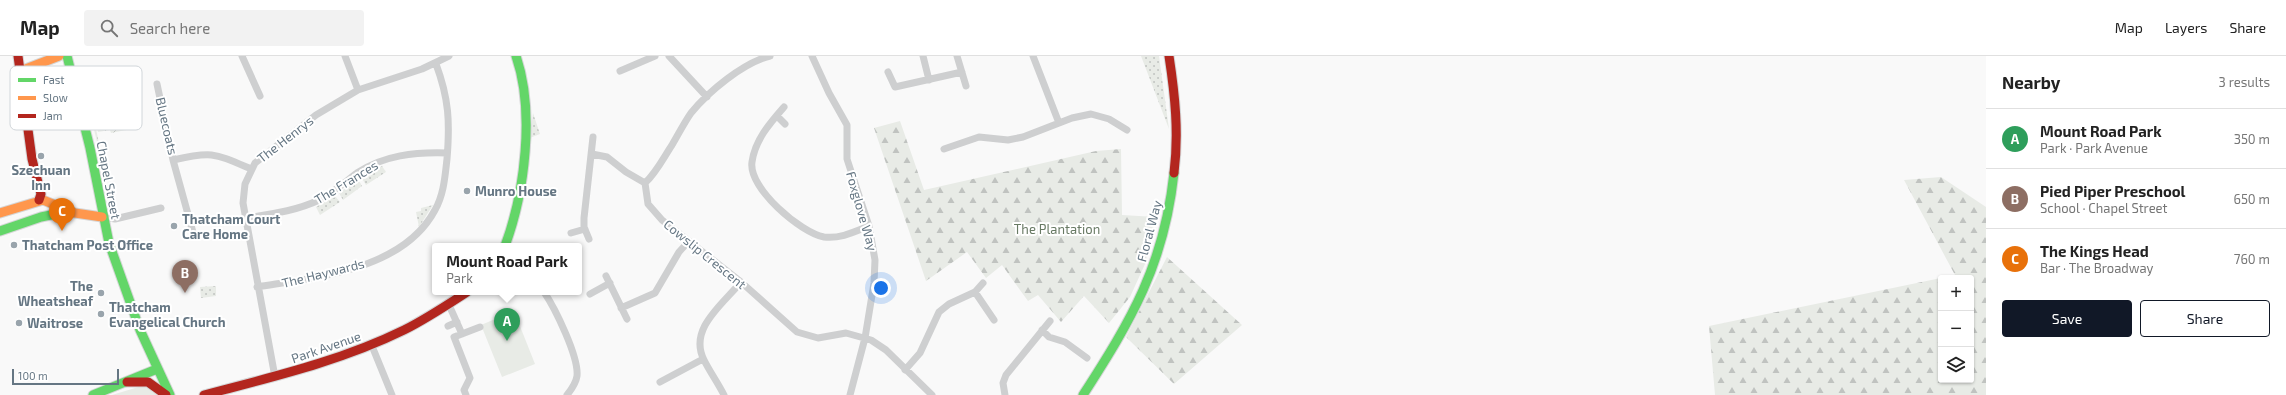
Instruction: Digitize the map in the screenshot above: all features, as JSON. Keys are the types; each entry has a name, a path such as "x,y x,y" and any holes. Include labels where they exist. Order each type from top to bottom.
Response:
{"street":[{"path":"18,56 20,62 25,66"},
{"path":"18,56 19,66"},
{"path":"33,66 59,56"},
{"name":"Chapel Street","path":"67,56 69,66"},
{"path":"242,56 260,96"},
{"path":"345,56 358,90"},
{"name":"The Henrys","path":"275,377 257,287 246,218 244,188 251,169 260,158 316,115 358,90 436,64 449,56"},
{"path":"506,243 515,213 526,109 523,83 516,56"},
{"path":"620,71 655,56"},
{"path":"669,56 707,97"},
{"path":"592,154 607,157 626,172 645,182 663,158 691,114 707,97 754,58 770,56"},
{"name":"Foxglove Way","path":"812,56 828,93 847,126 847,159 869,226 875,270 865,338 850,395"},
{"path":"923,56 929,80"},
{"path":"956,56 966,86"},
{"path":"1033,56 1059,123"},
{"name":"Floral Way","path":"1083,395 1126,328 1148,280 1161,246 1176,166 1175,97 1169,56"},
{"name":"The Haywards","path":"257,287 347,269 386,255 409,241 427,224 438,204 445,179 447,153 449,110 445,90 436,64"},
{"path":"888,72 895,87 962,72"},
{"name":"Bluecoats","path":"157,84 173,160 199,154 215,154 251,169"},
{"path":"784,107 763,132 752,161 755,179 762,191 804,228 814,234 834,237 869,226"},
{"path":"944,149 979,137 1008,140 1023,137 1059,123 1091,114 1109,119 1127,130"},
{"path":"777,116 785,124"},
{"path":"28,130 32,159 41,194 39,200"},
{"name":"Chapel Street","path":"85,130 102,217 119,274 140,330 170,395"},
{"path":"589,239 585,229 584,218 593,137"},
{"name":"The Frances","path":"246,218 280,213 307,205 326,196 365,169 388,158 417,153 447,153"},
{"path":"173,160 194,236"},
{"name":"Cowslip Crescent","path":"645,182 646,199 651,209 662,220 741,282 803,335 825,337 846,333 865,338 886,350 932,395"},
{"path":"0,213 39,200 51,202 70,211 115,219 160,208"},
{"path":"0,231 41,217 70,211"},
{"path":"572,233 585,229"},
{"path":"621,308 655,293 680,252 689,241"},
{"path":"590,294 608,279 627,319"},
{"path":"724,395 703,360 699,343 702,329 741,282"},
{"path":"905,370 923,347 939,312 949,304 975,292 983,284"},
{"path":"975,292 994,320"},
{"name":"Park Avenue","path":"204,395 322,364 372,346 449,305 463,295"},
{"path":"546,295 561,323 576,369 576,381 567,395"},
{"path":"449,305 462,334"},
{"path":"1005,395 1003,383 1006,375 1050,321"},
{"path":"448,326 457,322"},
{"path":"466,395 464,390 470,378 454,338 480,327"},
{"path":"1042,330 1049,337 1065,342 1087,358"},
{"path":"372,346 392,395"},
{"path":"660,382 703,360"},
{"path":"93,395 157,369"},
{"path":"127,382 146,381 158,387 166,395"}],"green space":[{"path":"1141,56 1159,56 1169,129"},
{"path":"533,113 540,134 527,139 530,137"},
{"name":"The Plantation","path":"900,121 924,190 1096,151 1121,149 1122,215 1156,217 1145,264 1130,297 1109,323 1084,296 1061,322 1038,295 1028,301 1002,265 986,278 967,252 926,281 874,128"},
{"path":"94,130 96,130 107,183"},
{"path":"98,130 110,130 98,132"},
{"path":"110,130 126,130 111,133"},
{"path":"382,166 386,172 366,185 361,177"},
{"path":"1941,177 1986,207 1986,395 1715,395 1709,326 1938,279 1938,383 1974,383 1974,275 1955,275 1904,180"},
{"path":"358,179 362,186 343,200 339,193"},
{"path":"335,196 340,202 320,215 316,207"},
{"path":"433,205 419,227 416,212 421,211 421,208"},
{"path":"1167,257 1242,325 1174,384 1126,337"},
{"path":"216,286 216,296 201,298 200,287"},
{"path":"514,311 535,364 502,377 481,325"},
{"path":"145,385 158,395 112,395"}],"traffic: fast":[{"path":"67,56 70,66"},
{"path":"506,243 518,201 525,151 525,101 522,78 516,56"},
{"path":"86,130 109,243 140,330 170,395"},
{"path":"1083,395 1131,316 1154,264 1169,206 1174,173"},
{"path":"0,231 41,217 70,211"},
{"path":"93,395 157,369"}],"traffic: slow":[{"path":"33,66 59,56"},
{"path":"0,213 43,200 75,213 102,217"}],"traffic: jam":[{"path":"18,56 19,66"},
{"path":"1169,56 1176,114 1174,173"},
{"path":"28,130 32,159 41,194 39,200"},
{"path":"204,395 255,382 356,351 412,326 462,295"},
{"path":"127,382 148,382 166,395"}],"place":[{"name":"Szechuan Inn","path":"41,156"},
{"name":"Munro House","path":"467,191"},
{"name":"Thatcham Court Care Home","path":"174,226"},
{"name":"The Kings Head","path":"62,231"},
{"name":"Thatcham Post Office","path":"14,245"},
{"name":"The Wheatsheaf","path":"101,293"},
{"name":"Pied Piper Preschool","path":"185,293"},
{"name":"Thatcham Evangelical Church","path":"101,314"},
{"name":"Waitrose","path":"19,323"},
{"name":"Mount Road Park","path":"507,341"}]}
